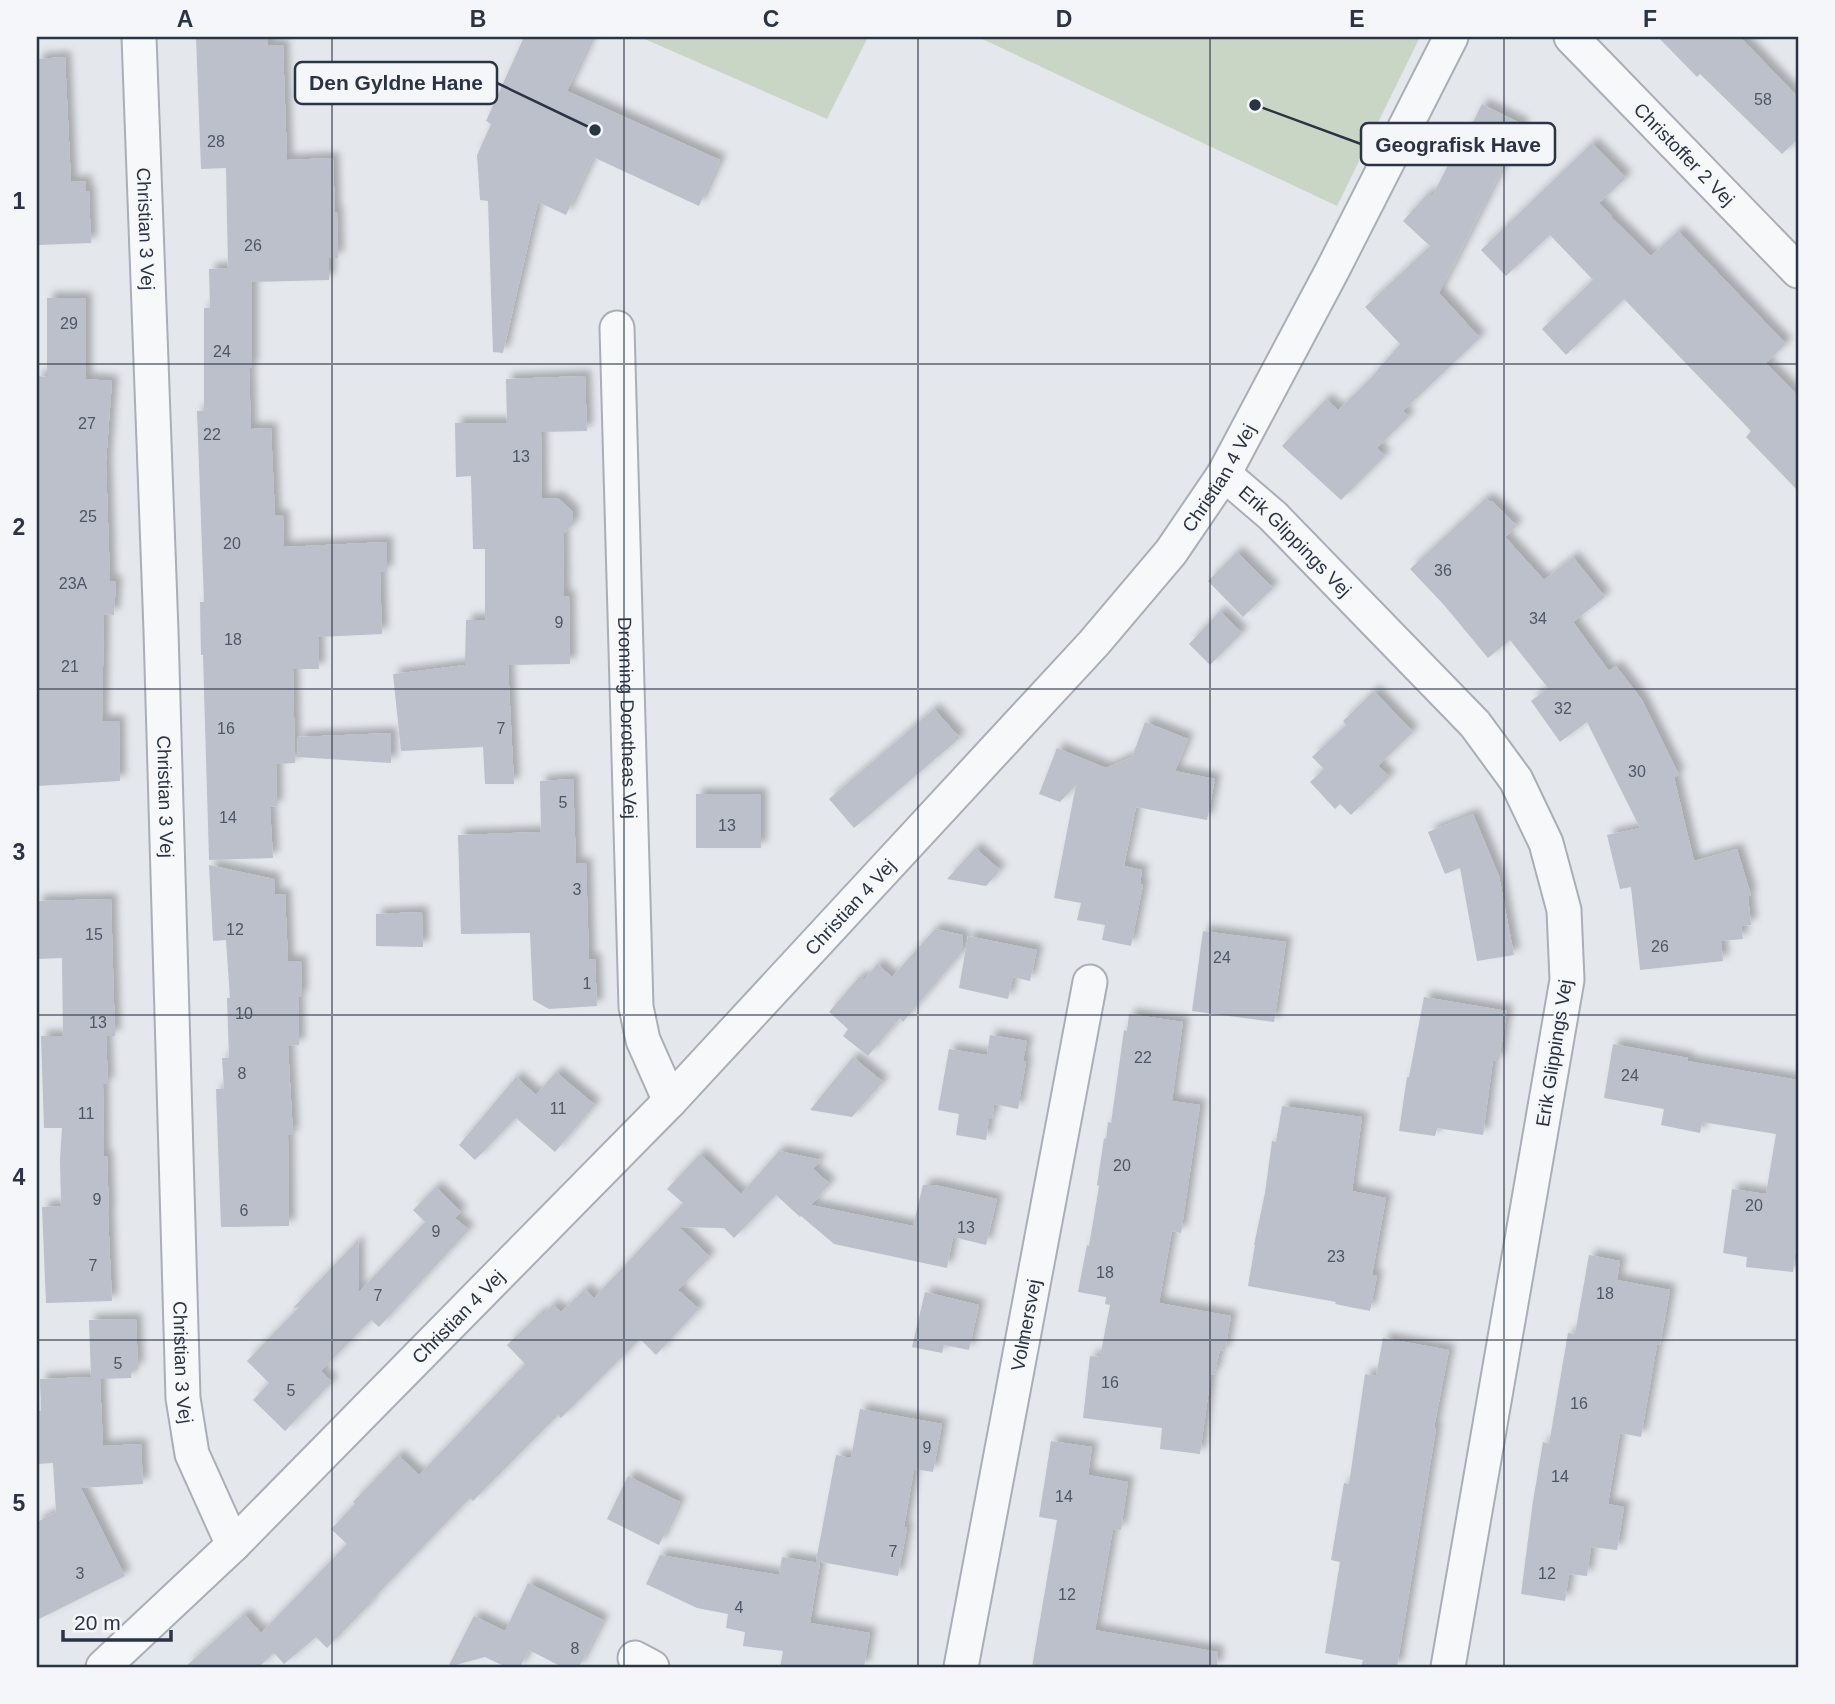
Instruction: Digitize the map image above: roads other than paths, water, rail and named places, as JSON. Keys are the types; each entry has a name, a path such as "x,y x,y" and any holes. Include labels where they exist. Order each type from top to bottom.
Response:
{"street":[{"name":"Christian 3 Vej","path":"139,37 162,645 183,1398 192,1454 233,1545"},
{"name":"Christian 4 Vej","path":"103,1667 233,1545 670,1101 1094,643 1171,552 1224,474 1334,269 1451,37"},
{"name":"Christoffer 2 Vej","path":"1571,37 1798,271"},
{"name":"Dronning Dorotheas Vej","path":"617,328 636,1007 642,1040 670,1101"},
{"name":"Erik Glippings Vej","path":"1224,474 1273,516 1475,724 1516,780 1546,843 1563,910 1567,980 1448,1667"},
{"name":"Volmersvej","path":"961,1667 1090,982"}],"place":[{"name":"Geografisk Have","path":"1255,105"},
{"name":"Den Gyldne Hane","path":"595,130"}]}
